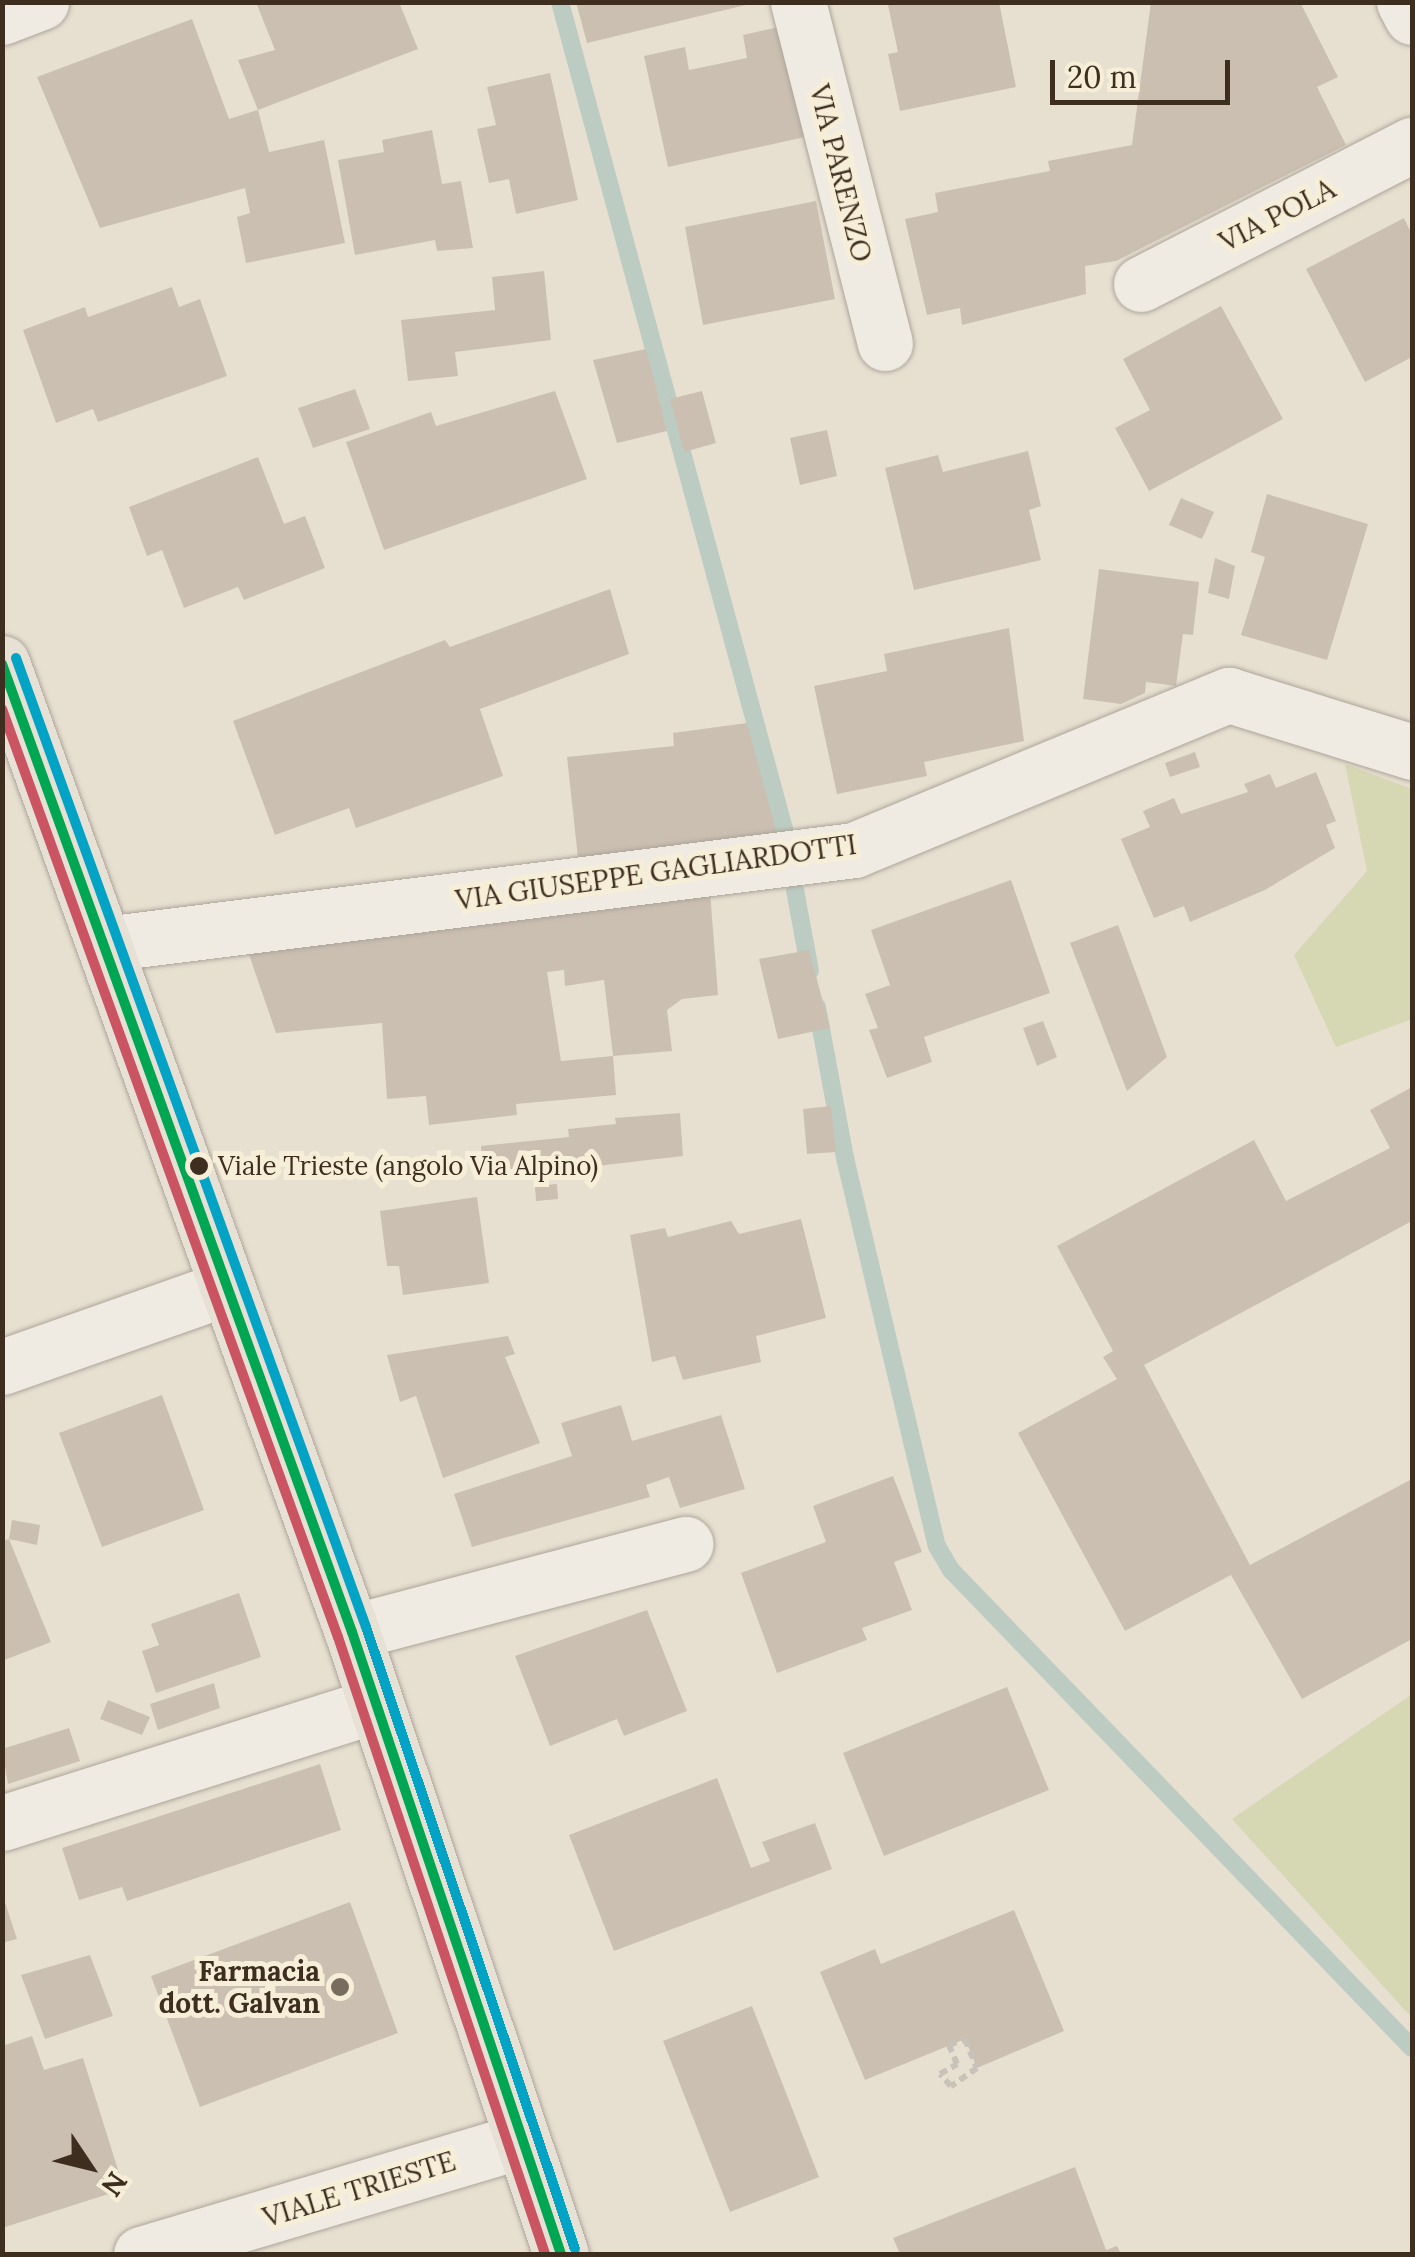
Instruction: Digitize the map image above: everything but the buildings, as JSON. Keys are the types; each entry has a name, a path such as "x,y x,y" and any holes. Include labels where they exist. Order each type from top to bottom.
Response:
{"main road":[{"path":"2,664 224,1289 352,1632 561,2254"}],"street":[{"path":"2,16 41,2"},
{"name":"VIA PARENZO","path":"798,2 884,343"},
{"path":"1404,2 1412,17"},
{"name":"VIA POLA","path":"1141,284 1412,145"},
{"name":"VIA GIUSEPPE GAGLIARDOTTI","path":"104,944 854,850 1229,695 1412,752"},
{"path":"2,1367 224,1289"},
{"path":"352,1632 686,1544"},
{"path":"2,1823 374,1706"},
{"name":"VIALE TRIESTE","path":"141,2254 520,2141"}],"path":[{"path":"964,2039 977,2068 950,2086 940,2074 957,2064 950,2045 964,2039"}],"green space":[{"path":"1345,764 1412,789 1412,1019 1336,1047 1294,955 1367,871"},
{"path":"1412,1694 1412,2018 1232,1819"}],"waterway":[{"path":"560,2 787,840"},
{"path":"795,890 810,971"},
{"path":"817,1007 845,1158 937,1546 951,1570 1412,2048"}],"transit line":[{"path":"16,658 366,1627 575,2249"},
{"path":"2,664 352,1632 561,2254"},
{"path":"2,709 338,1637 545,2254"}],"place":[{"name":"Viale Trieste (angolo Via Alpino)","path":"199,1166"},
{"name":"Farmacia dott. Galvan","path":"340,1987"}]}
